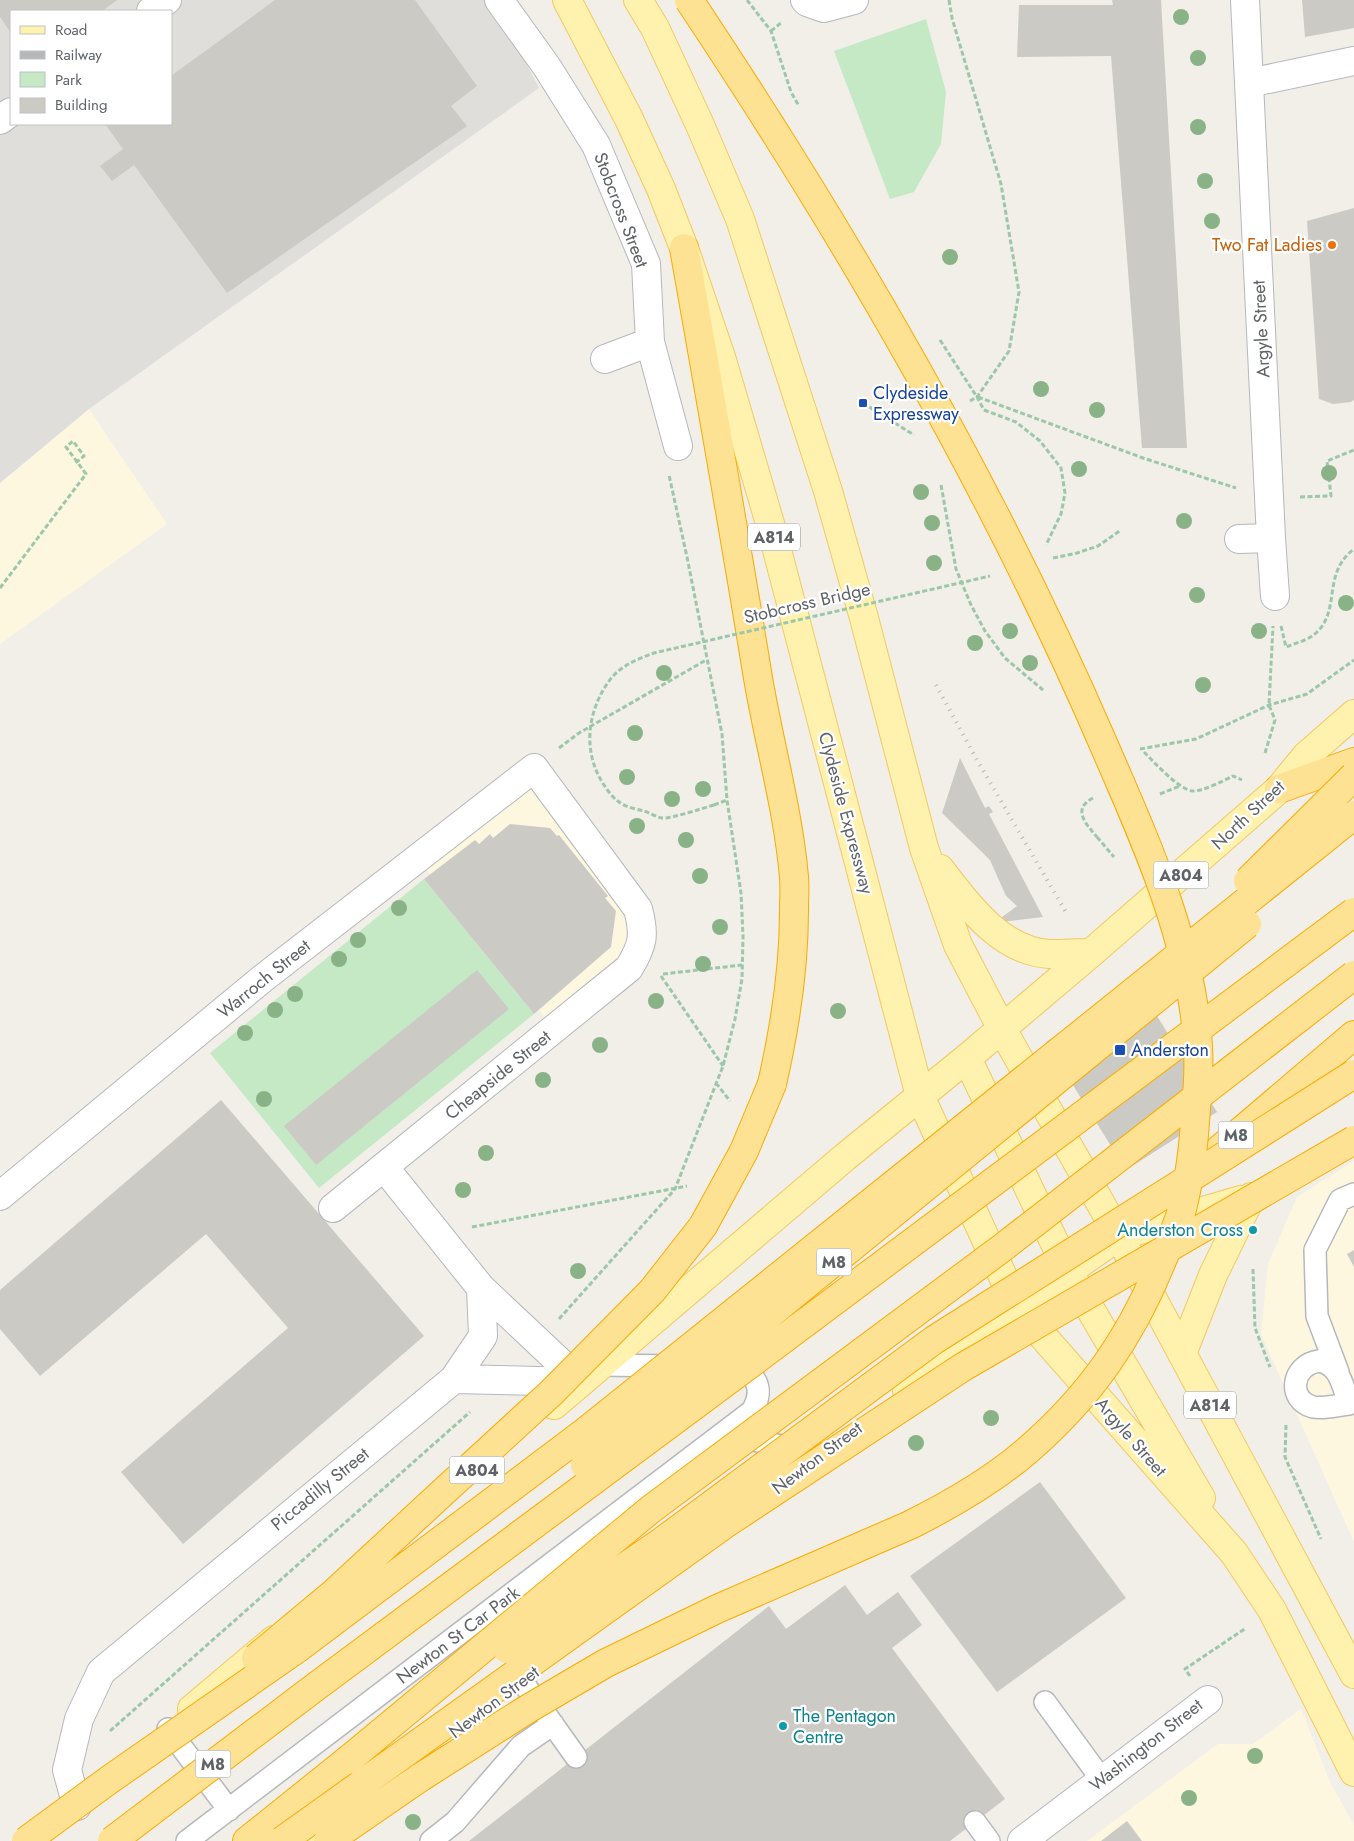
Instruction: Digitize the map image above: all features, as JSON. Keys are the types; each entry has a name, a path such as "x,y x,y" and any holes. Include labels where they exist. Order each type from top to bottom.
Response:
{"highway":[{"path":"328,1841 421,1777 526,1710 606,1663 718,1610 910,1525 938,1511 1005,1468 1057,1423 1080,1399 1106,1366 1144,1304 1181,1212 1194,1139 1198,1087 1198,1046 1186,962 1170,908 1136,818 1087,704 1033,589 903,345 834,226 773,127 689,0"},
{"path":"109,1780 334,1593 550,1393 632,1313 652,1291 703,1226 744,1151 772,1084 789,993 794,947 794,878 783,806 757,674 742,572 684,248"},
{"path":"1279,789 1354,762"},
{"path":"1162,969 1320,808 1354,776"},
{"path":"26,1841 109,1780 298,1648 585,1432 1354,815"},
{"name":"M8","path":"314,1688 1354,836"},
{"name":"M8","path":"112,1841 314,1688 1354,912"},
{"path":"247,1841 348,1760 651,1509 1002,1248 1354,976"},
{"name":"M8","path":"1119,1236 1354,1035"},
{"path":"348,1760 664,1540 934,1340 1354,1074"},
{"path":"282,1841 725,1524 963,1367 1354,1140"}],"main road":[{"name":"Clydeside Expressway","path":"567,0 594,47 661,189 684,248 721,357 771,526 920,1096"},
{"name":"A814","path":"638,0 655,28 700,125 740,219 828,491 864,618 924,848 958,944 1002,1029 1119,1236 1354,1674"},
{"name":"North Street","path":"1002,1029 1279,789 1306,756 1354,714"},
{"path":"924,848 968,906 996,932 1021,947 1048,954 1092,953"},
{"name":"A804","path":"30,1841 77,1806 591,1374 845,1157 1002,1029"},
{"path":"968,1058 1068,1271 1234,1553"},
{"name":"Argyle Street","path":"920,1096 1017,1307 1234,1553 1272,1610 1354,1772"},
{"name":"Newton Street","path":"311,1841 1017,1307 1119,1236 1251,1197 1298,1164 1354,1129"},
{"path":"1182,1354 1214,1275 1251,1197"}],"street":[{"path":"153,10 167,0"},
{"name":"Stobcross Street","path":"499,0 547,67 596,145 646,264 650,342 678,446"},
{"path":"806,1 824,8 854,0"},
{"name":"Argyle Street","path":"1245,0 1275,596"},
{"path":"1249,83 1354,61"},
{"path":"605,359 650,342"},
{"path":"1239,540 1271,538"},
{"name":"Cheapside Street","path":"333,1208 629,968 639,951 643,928 638,909 534,768"},
{"name":"Warroch Street","path":"0,1196 262,979 534,768"},
{"path":"384,1168 480,1288 591,1374"},
{"name":"Piccadilly Street","path":"77,1806 67,1770 68,1762 79,1719 101,1672 454,1379 483,1336 480,1288"},
{"path":"454,1379 591,1374"},
{"name":"Washington Street","path":"1022,1841 1208,1700"}],"lane":[{"path":"1338,1372 1326,1362 1319,1361 1305,1365 1296,1378 1297,1393 1307,1404 1314,1407 1352,1408 1317,1316 1315,1250 1340,1200 1354,1194"},
{"name":"Newton St Car Park","path":"191,1840 752,1411 757,1404 758,1386 748,1372 740,1368 591,1374"},
{"path":"722,1434 822,1455"},
{"path":"522,1681 576,1757"},
{"path":"1045,1702 1102,1780"},
{"path":"431,1841 455,1822 521,1746 553,1724"},
{"path":"168,1729 229,1810"},
{"path":"975,1822 989,1841"}],"path":[{"path":"949,0 952,18 1001,184 1019,292 1009,351 977,397"},
{"path":"977,397 984,410 1016,422 1040,441 1060,468 1065,493 1061,514 1046,546"},
{"path":"977,397 1143,458 1269,498 1331,496 1327,462 1354,450"},
{"path":"863,403 921,439"},
{"path":"0,588 86,474 75,463 66,447 74,441 84,456 75,463"},
{"path":"534,768 579,733 706,660 688,557 668,476 678,446"},
{"path":"1045,560 1098,546 1120,530"},
{"path":"1286,647 1316,634 1324,624 1329,609 1335,574 1342,560 1354,549"},
{"name":"Stobcross Bridge","path":"706,660 722,734 727,800 663,818 620,803 609,792 593,762 590,745 590,725 595,706 610,680 621,669 635,660 654,653 996,574"},
{"path":"1275,596 1269,705 1308,694 1354,660"},
{"path":"1142,750 1180,786 1192,791 1220,783 1233,776 1249,783"},
{"path":"1097,837 1082,817 1082,807 1098,796"},
{"path":"723,1066 660,975 742,964"},
{"path":"437,1233 675,1189"},
{"name":"Washington Street","path":"1208,1700 1185,1669 1272,1610"}],"shaded area":[{"path":"0,0 493,0 539,88 89,409 0,483"},
{"path":"89,409 167,524 0,644 0,483"},
{"path":"526,773 648,941 546,1019 419,860"},
{"path":"1354,1161 1354,1542 1261,1334 1268,1264 1297,1197"},
{"path":"1301,1709 1331,1784 1354,1825 1354,1841 1087,1841 1218,1744 1253,1744"}],"green space":[{"path":"926,19 946,92 941,144 914,192 890,199 834,51"},
{"path":"424,879 534,1014 319,1188 210,1053"}],"building":[{"path":"0,0 117,0 103,10 10,10 10,32 0,17"},
{"path":"275,0 415,0 477,86 451,106 467,126 227,293 134,165 112,181 100,166 123,149 106,125 172,125 172,75"},
{"path":"1112,0 1161,0 1187,448 1142,448 1111,56 1017,57 1019,5 1113,5"},
{"path":"1302,0 1354,0 1354,28 1305,37"},
{"path":"1354,208 1354,400 1333,404 1319,399 1307,221"},
{"path":"960,758 985,808 989,806 993,812 989,814 1043,917 994,923 1017,906 1006,896 990,860 942,813"},
{"path":"510,824 550,828 557,836 559,835 608,896 605,898 616,911 611,947 534,1014 424,879 475,840 479,844 490,834 493,838"},
{"path":"477,970 509,1009 316,1165 284,1126"},
{"name":"Anderston","path":"1137,984 1217,1112 1126,1170 1046,1042"},
{"path":"221,1100 424,1336 183,1544 121,1472 288,1328 206,1234 40,1376 0,1329 0,1290"},
{"path":"1354,1250 1354,1267 1347,1254"},
{"path":"1040,1482 1126,1598 997,1692 910,1576"},
{"name":"The Pentagon Centre","path":"845,1585 867,1615 898,1592 922,1625 892,1648 1005,1799 950,1841 469,1841 769,1606 786,1629"},
{"path":"1127,1821 1142,1841 1101,1841"}],"railway":[{"path":"936,685 977,760 1067,914"}],"place":[{"name":"Two Fat Ladies","path":"1332,245"},
{"name":"Clydeside Expressway","path":"863,403"},
{"name":"Anderston","path":"1120,1050"},
{"name":"Anderston Cross","path":"1253,1230"},
{"name":"The Pentagon Centre","path":"783,1726"}]}
